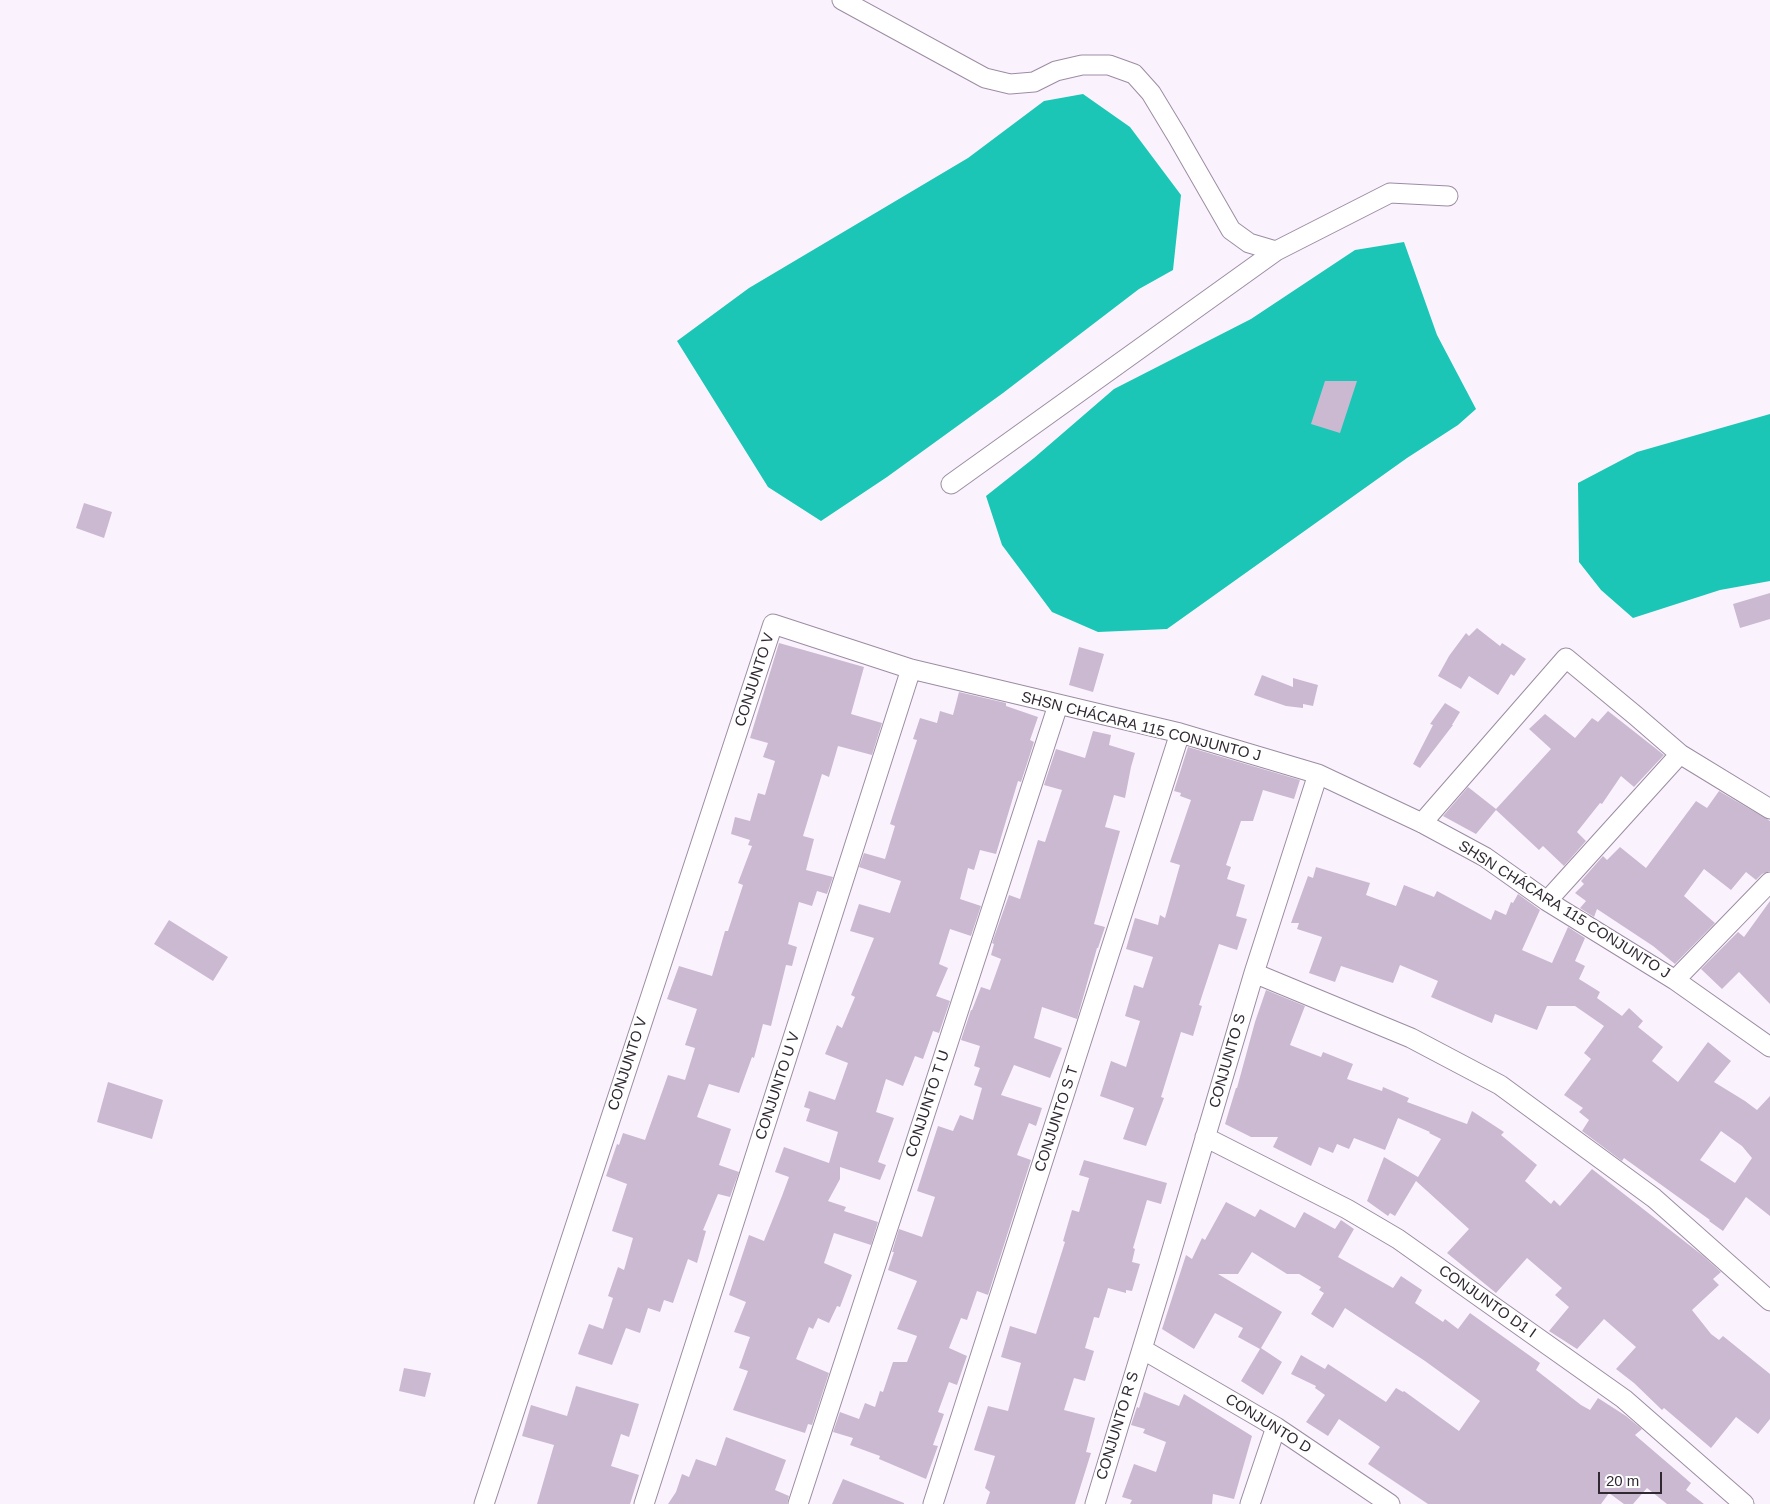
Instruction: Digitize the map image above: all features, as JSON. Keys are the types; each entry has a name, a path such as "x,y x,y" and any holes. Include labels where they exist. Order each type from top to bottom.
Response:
{"street":[{"path":"842,0 986,78 1010,84 1034,82 1056,72 1082,65 1109,65 1134,74 1151,93 1230,230 1249,242 1276,251"},
{"path":"951,484 1276,251 1390,193 1448,196"},
{"name":"SHSN CHÁCARA 115 CONJUNTO J","path":"773,624 911,669 1180,734 1318,774 1422,823 1485,857 1548,901 1675,980 1770,1047"},
{"name":"CONJUNTO V","path":"484,1504 773,624"},
{"path":"1422,823 1566,658 1680,754 1770,809"},
{"name":"CONJUNTO U V","path":"644,1504 911,669"},
{"name":"CONJUNTO T U","path":"798,1504 1058,705"},
{"name":"CONJUNTO S T","path":"933,1504 1180,734"},
{"path":"1548,901 1680,754"},
{"name":"CONJUNTO S","path":"1142,1349 1254,973 1318,774"},
{"path":"1675,980 1770,882"},
{"path":"1254,973 1412,1038 1500,1085 1654,1198 1770,1301"},
{"name":"CONJUNTO D1 I","path":"1205,1137 1347,1209 1398,1238 1624,1399 1744,1504"},
{"name":"CONJUNTO D","path":"1142,1349 1276,1427 1390,1504"},
{"name":"CONJUNTO R S","path":"1094,1504 1142,1349"},
{"path":"1250,1504 1276,1427"}],"shaded area":[{"path":"1083,94 1130,127 1181,195 1173,270 1139,289 1003,393 887,477 821,521 768,487 677,341 749,288 968,158 1044,101"},
{"path":"1404,242 1437,335 1476,409 1458,425 1407,458 1167,629 1098,632 1052,612 1002,545 986,496 1034,458 1114,389 1251,319 1355,250"},
{"path":"1770,414 1770,581 1720,590 1633,618 1601,590 1579,562 1578,483 1637,452"}],"building":[{"path":"1325,381 1357,381 1340,433 1311,424"},
{"path":"84,503 112,512 104,538 76,528"},
{"path":"1770,593 1770,619 1740,628 1733,604"},
{"path":"1477,628 1500,646 1502,643 1526,659 1514,676 1511,674 1498,695 1469,676 1461,689 1438,676 1449,656 1466,633 1469,636"},
{"path":"779,643 864,667 851,714 882,723 872,755 838,746 829,777 822,774 803,836 814,839 806,870 833,877 827,894 817,891 812,906 799,902 788,944 797,947 792,966 786,965 771,1026 763,1024 754,1058 752,1057 739,1093 709,1084 697,1117 731,1129 719,1165 739,1172 730,1197 718,1194 703,1230 706,1231 697,1263 688,1259 673,1303 664,1300 660,1312 648,1308 640,1333 626,1328 612,1365 578,1354 589,1324 603,1329 613,1298 608,1296 618,1267 624,1270 633,1238 612,1231 627,1184 606,1176 617,1144 619,1145 623,1133 645,1140 668,1075 685,1080 695,1048 685,1045 697,1009 667,999 679,966 712,976 725,931 728,931 743,885 738,883 752,846 748,845 750,840 731,834 735,817 750,821 758,793 765,795 775,761 763,757 768,743 750,738"},
{"path":"1079,647 1104,654 1093,692 1069,685"},
{"path":"1262,675 1293,687 1293,678 1318,685 1313,706 1303,704 1303,708 1286,706 1254,695"},
{"path":"959,692 1006,703 1006,706 1038,717 1030,740 1034,742 1021,782 1018,781 996,854 980,850 974,870 968,868 960,899 981,906 971,936 950,929 939,964 948,968 936,996 950,1001 939,1033 933,1031 923,1059 915,1056 903,1086 886,1079 876,1112 894,1118 878,1162 886,1165 880,1180 840,1167 840,1179 828,1201 846,1207 844,1211 878,1222 871,1245 834,1233 824,1263 852,1275 840,1307 837,1306 829,1323 818,1318 813,1329 809,1327 796,1359 829,1373 812,1425 808,1424 805,1433 733,1410 748,1371 739,1368 750,1337 734,1332 746,1302 729,1295 749,1235 764,1241 782,1196 789,1177 775,1172 784,1147 829,1163 838,1132 806,1121 810,1109 804,1107 809,1091 835,1100 848,1063 825,1054 837,1025 842,1028 855,997 851,995 874,938 850,931 859,904 890,913 901,881 859,867 864,853 885,859 895,826 890,824 917,740 913,739 920,718 937,723 940,711 953,715"},
{"path":"1445,703 1460,712 1453,725 1420,768 1413,764 1433,725 1430,724"},
{"path":"1608,711 1664,755 1634,787 1621,776 1602,804 1600,803 1577,832 1586,841 1564,866 1543,846 1539,850 1496,810 1476,834 1443,816 1468,787 1496,809 1551,749 1529,729 1545,714 1575,738 1592,718 1598,722"},
{"path":"1093,731 1111,735 1109,745 1135,753 1125,798 1114,795 1105,827 1120,831 1094,924 1105,927 1097,948 1077,1019 1042,1007 1034,1038 1062,1048 1050,1078 1014,1065 1001,1095 1042,1108 1036,1126 1029,1123 1017,1155 1031,1160 988,1295 977,1291 967,1320 961,1318 949,1348 967,1356 957,1385 949,1382 938,1412 944,1414 933,1445 938,1446 926,1479 879,1459 880,1456 850,1445 853,1438 833,1432 840,1412 859,1419 865,1403 875,1407 880,1391 883,1392 893,1362 907,1362 917,1336 897,1329 917,1281 888,1270 894,1252 892,1252 899,1229 922,1237 935,1197 917,1191 938,1126 953,1131 960,1115 973,1120 982,1088 974,1085 980,1068 974,1066 980,1046 961,1040 981,987 990,990 1001,959 991,955 994,944 992,943 1009,895 1020,899 1038,840 1045,842 1062,790 1044,785 1056,749 1085,758"},
{"path":"1188,747 1300,780 1294,799 1263,790 1253,821 1241,821 1226,865 1231,867 1227,879 1245,885 1236,916 1247,919 1237,950 1219,944 1199,1005 1202,1006 1193,1036 1181,1032 1161,1097 1164,1098 1146,1146 1123,1139 1134,1108 1100,1096 1111,1061 1126,1067 1140,1021 1125,1016 1134,985 1143,988 1153,957 1126,949 1135,918 1158,925 1160,915 1165,918 1180,865 1170,862 1191,800 1180,796 1181,793 1174,791"},
{"path":"1719,791 1770,821 1770,871 1762,874 1756,880 1746,872 1731,890 1704,869 1684,896 1715,923 1675,964 1653,946 1597,909 1594,917 1580,908 1586,901 1575,893 1584,884 1581,881 1603,856 1607,860 1620,847 1646,868 1696,801 1707,808"},
{"path":"1316,867 1370,883 1366,895 1396,906 1404,885 1434,897 1437,891 1491,920 1495,910 1506,915 1511,902 1513,903 1518,894 1540,910 1522,950 1552,963 1568,927 1585,938 1575,961 1585,966 1579,979 1600,992 1597,998 1622,1016 1629,1008 1643,1021 1638,1027 1663,1047 1652,1061 1678,1082 1708,1042 1731,1061 1714,1082 1757,1110 1770,1096 1770,1216 1746,1197 1723,1231 1624,1158 1622,1161 1582,1131 1589,1120 1579,1112 1583,1108 1564,1095 1591,1059 1584,1053 1604,1026 1575,1006 1547,1006 1537,1030 1495,1014 1492,1023 1431,997 1438,981 1400,965 1393,983 1341,966 1335,982 1309,973 1322,937 1297,929 1299,923 1291,923 1308,876 1313,878","holes":["1721,1131 1742,1146 1752,1158 1735,1183 1700,1160"]},
{"path":"1770,901 1770,1004 1739,972 1722,989 1701,969 1738,932 1744,937"},
{"path":"169,920 228,957 213,981 154,944"},
{"path":"1266,990 1305,1006 1290,1045 1321,1057 1323,1052 1353,1064 1347,1079 1382,1091 1383,1087 1409,1098 1407,1102 1467,1124 1472,1111 1504,1132 1501,1135 1537,1165 1525,1181 1551,1204 1554,1200 1560,1206 1592,1169 1721,1272 1713,1279 1719,1285 1692,1310 1711,1334 1719,1340 1723,1336 1770,1374 1770,1419 1758,1434 1736,1417 1711,1448 1664,1408 1662,1410 1634,1383 1616,1369 1636,1347 1604,1319 1577,1349 1549,1331 1569,1307 1555,1295 1562,1288 1527,1258 1496,1293 1447,1253 1469,1229 1416,1181 1395,1216 1390,1213 1388,1216 1367,1201 1384,1157 1418,1177 1441,1139 1430,1132 1398,1118 1385,1150 1354,1138 1349,1149 1337,1144 1333,1153 1319,1147 1311,1166 1273,1147 1278,1137 1251,1137 1225,1124"},
{"path":"108,1082 163,1100 152,1139 97,1122"},
{"path":"1084,1160 1167,1183 1161,1204 1147,1200 1133,1248 1135,1249 1132,1262 1140,1264 1132,1291 1126,1290 1126,1293 1108,1288 1099,1318 1094,1317 1085,1348 1094,1351 1085,1381 1074,1378 1064,1410 1095,1418 1086,1452 1091,1453 1075,1504 986,1504 990,1492 985,1488 995,1456 974,1450 988,1406 1008,1411 1021,1363 1001,1357 1010,1326 1036,1334 1065,1242 1063,1241 1072,1210 1079,1212 1089,1178 1079,1175"},
{"path":"1226,1202 1255,1217 1260,1209 1295,1228 1304,1212 1335,1229 1341,1220 1354,1229 1338,1257 1393,1288 1401,1276 1422,1290 1415,1303 1443,1322 1445,1319 1458,1329 1470,1313 1540,1363 1536,1370 1581,1405 1590,1410 1598,1398 1626,1416 1642,1429 1635,1435 1691,1483 1686,1490 1704,1504 1667,1504 1647,1488 1633,1504 1624,1504 1609,1493 1601,1504 1428,1504 1368,1464 1380,1447 1339,1419 1328,1436 1306,1422 1325,1395 1315,1388 1316,1386 1291,1374 1301,1355 1325,1369 1328,1364 1386,1402 1396,1388 1404,1391 1459,1431 1480,1401 1425,1361 1345,1308 1333,1328 1311,1314 1324,1293 1319,1290 1321,1287 1299,1274 1287,1274 1252,1252 1238,1274 1218,1274 1282,1312 1261,1348 1282,1362 1263,1395 1241,1381 1260,1349 1238,1337 1243,1328 1215,1313 1194,1349 1162,1329 1186,1255 1192,1259 1202,1238 1205,1240"},
{"path":"404,1368 431,1373 425,1397 399,1391"},
{"path":"576,1386 639,1404 629,1437 621,1434 611,1466 639,1475 630,1504 537,1504 554,1445 522,1436 531,1405 567,1416"},
{"path":"1144,1392 1179,1406 1184,1394 1252,1436 1234,1499 1213,1494 1212,1504 1130,1504 1132,1500 1122,1497 1134,1464 1156,1472 1166,1442 1143,1433 1145,1429 1131,1425"},
{"path":"726,1437 786,1460 775,1490 789,1496 787,1504 668,1504 676,1492 682,1474 689,1477 696,1459 716,1466"},
{"path":"843,1479 904,1503 904,1504 832,1504"}]}
